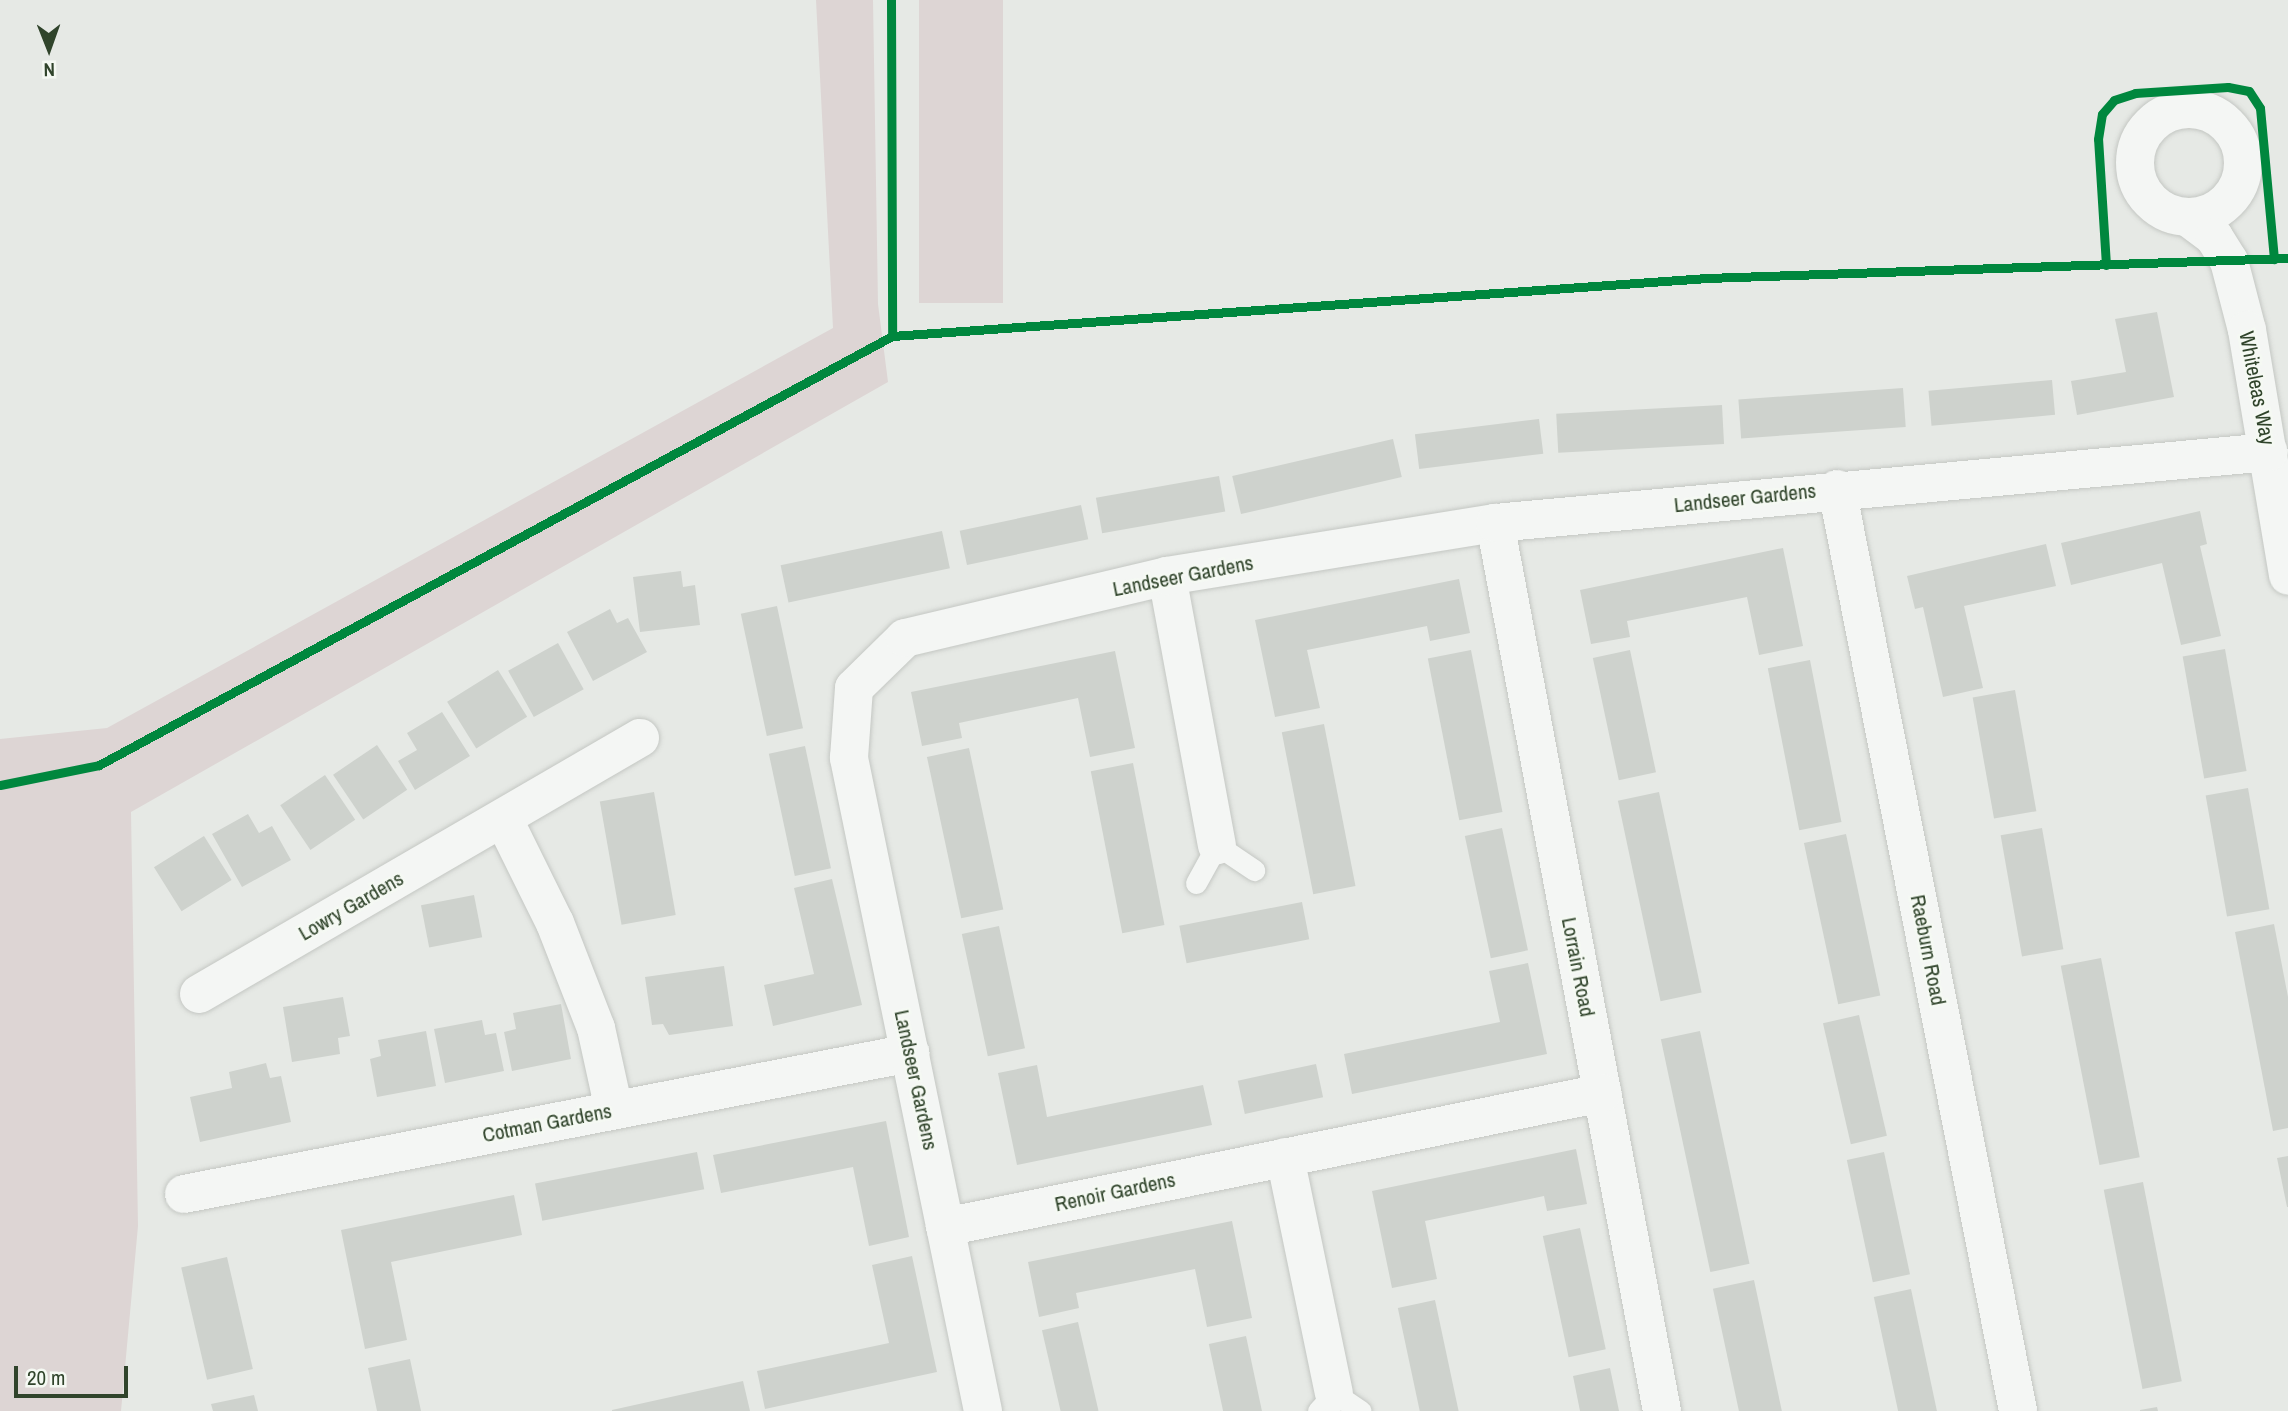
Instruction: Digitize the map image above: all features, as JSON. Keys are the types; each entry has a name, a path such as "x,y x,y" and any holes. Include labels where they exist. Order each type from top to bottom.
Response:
{"street":[{"name":"Whiteleas Way","path":"2229,261 2214,237 2189,218 2157,207 2137,180 2137,147 2156,120 2192,108 2227,123 2244,156 2228,234 2229,261 2269,452 2288,576"},
{"path":"2189,218 2222,206 2235,192"},
{"name":"Landseer Gardens","path":"983,1411 849,758 854,688 905,638 1167,576 1495,523 1837,489 2269,452"},
{"name":"Raeburn Road","path":"1837,489 2018,1411"},
{"name":"Lorrain Road","path":"1495,523 1662,1411"},
{"path":"1167,576 1217,845"},
{"name":"Lowry Gardens","path":"199,995 640,738"},
{"path":"503,818 555,923 596,1028 614,1110"},
{"name":"Cotman Gardens","path":"184,1194 910,1054"},
{"name":"Renoir Gardens","path":"945,1227 1602,1093"},
{"path":"1285,1157 1338,1405"}],"lane":[{"path":"1196,883 1217,845 1254,870"}],"shaded area":[{"path":"816,0 873,0 878,304 888,382 131,812 138,1226 121,1411 0,1411 0,739 107,728 833,328"},
{"path":"919,0 1003,0 1003,303 919,303"}],"building":[{"path":"2157,312 2174,397 2077,415 2071,381 2126,372 2115,319"},
{"path":"2052,380 2055,415 1932,426 1928,391"},
{"path":"1903,388 1906,427 1741,438 1738,400"},
{"path":"1722,405 1724,444 1558,453 1556,414"},
{"path":"1539,419 1543,454 1419,469 1415,434"},
{"path":"1393,439 1402,477 1241,514 1232,476"},
{"path":"1219,476 1225,511 1102,533 1096,498"},
{"path":"1081,505 1088,539 967,565 960,531"},
{"path":"2200,511 2207,544 2200,546 2221,636 2181,645 2162,563 2071,585 2061,543"},
{"path":"942,531 950,568 789,602 781,565"},
{"path":"2046,544 2056,586 1964,606 1983,688 1943,697 1923,607 1915,609 1907,576"},
{"path":"1783,548 1803,646 1759,655 1747,597 1627,621 1630,637 1591,644 1580,590"},
{"path":"681,571 683,587 695,585 700,625 640,632 633,577"},
{"path":"1459,579 1470,633 1430,641 1427,626 1307,650 1320,708 1275,717 1255,620"},
{"path":"777,606 803,728 767,736 741,614"},
{"path":"610,609 617,623 628,618 647,652 593,681 567,632"},
{"path":"558,643 584,689 534,717 508,671"},
{"path":"2225,649 2247,771 2204,779 2183,656"},
{"path":"1471,650 1502,812 1459,820 1428,658"},
{"path":"1630,650 1656,772 1619,780 1593,658"},
{"path":"1115,651 1135,748 1090,757 1078,698 959,723 962,738 922,746 911,692"},
{"path":"1810,660 1841,822 1799,830 1768,668"},
{"path":"498,670 527,717 476,748 447,702"},
{"path":"2015,690 2036,811 1994,819 1973,697"},
{"path":"442,712 470,756 415,790 398,761 417,750 407,733"},
{"path":"1324,724 1355,886 1313,894 1282,732"},
{"path":"377,745 407,790 363,819 333,775"},
{"path":"805,746 831,868 795,876 769,754"},
{"path":"969,748 1003,909 961,918 927,757"},
{"path":"1133,763 1164,925 1122,933 1091,771"},
{"path":"325,775 355,820 310,850 280,805"},
{"path":"2248,788 2269,909 2227,917 2206,795"},
{"path":"654,792 676,915 622,925 600,802"},
{"path":"1659,792 1702,993 1661,1001 1618,801"},
{"path":"248,814 259,833 272,826 291,860 242,887 212,834"},
{"path":"1502,828 1528,950 1491,958 1465,836"},
{"path":"2042,828 2063,949 2022,956 2001,835"},
{"path":"1846,834 1880,995 1838,1004 1804,843"},
{"path":"204,836 232,880 182,911 154,867"},
{"path":"832,879 862,1005 773,1026 764,985 814,974 794,888"},
{"path":"474,895 482,937 429,948 421,905"},
{"path":"1302,902 1309,939 1187,963 1179,926"},
{"path":"2274,924 2288,997 2288,1128 2273,1131 2235,932"},
{"path":"999,926 1025,1048 988,1056 962,934"},
{"path":"2101,958 2140,1157 2099,1165 2061,966"},
{"path":"1528,963 1547,1054 1352,1094 1344,1054 1500,1022 1489,971"},
{"path":"724,966 733,1026 669,1035 663,1024 652,1025 645,977"},
{"path":"343,997 350,1036 338,1038 340,1054 292,1062 283,1007"},
{"path":"561,1004 571,1059 512,1071 504,1032 516,1029 513,1013"},
{"path":"1859,1015 1887,1136 1851,1144 1823,1023"},
{"path":"482,1020 485,1035 496,1033 504,1071 445,1083 434,1029"},
{"path":"426,1031 436,1086 377,1097 370,1059 381,1056 378,1040"},
{"path":"1700,1031 1749,1264 1710,1272 1661,1039"},
{"path":"266,1063 270,1078 281,1076 291,1122 200,1142 190,1097 232,1088 229,1072"},
{"path":"1316,1064 1323,1097 1245,1114 1238,1081"},
{"path":"1037,1065 1047,1117 1203,1085 1212,1125 1017,1165 998,1073"},
{"path":"886,1121 909,1237 869,1246 853,1167 721,1193 713,1155"},
{"path":"1576,1149 1587,1204 1547,1211 1544,1196 1425,1221 1437,1279 1392,1288 1372,1191"},
{"path":"697,1152 704,1189 542,1221 535,1183"},
{"path":"1884,1152 1910,1274 1873,1282 1847,1160"},
{"path":"2288,1156 2288,1207 2287,1207 2277,1158"},
{"path":"2143,1182 2182,1381 2142,1389 2104,1190"},
{"path":"514,1195 522,1235 391,1262 407,1340 365,1349 341,1230"},
{"path":"1232,1221 1252,1318 1207,1327 1195,1269 1076,1293 1079,1308 1039,1317 1028,1262"},
{"path":"1580,1228 1606,1349 1569,1357 1543,1236"},
{"path":"912,1256 937,1372 765,1409 757,1371 889,1343 872,1265"},
{"path":"227,1257 253,1369 207,1380 181,1268"},
{"path":"1754,1280 1782,1411 1739,1411 1713,1289"},
{"path":"1911,1289 1937,1411 1898,1411 1874,1297"},
{"path":"1435,1300 1459,1411 1420,1411 1398,1308"},
{"path":"1078,1322 1098,1411 1061,1411 1042,1330"},
{"path":"1246,1336 1262,1411 1223,1411 1209,1344"},
{"path":"410,1359 421,1411 377,1411 368,1368"},
{"path":"1610,1368 1619,1411 1580,1411 1573,1376"},
{"path":"743,1381 750,1411 612,1411 612,1410"},
{"path":"254,1395 258,1411 213,1411 211,1404"},
{"path":"2157,1407 2158,1411 2140,1411 2140,1410"}],"cycle path":[{"path":"891,0 892,336"},
{"path":"2106,265 2098,139 2102,114 2114,100 2135,93 2228,87 2249,91 2260,108 2274,259"},
{"path":"0,785 99,765 892,336 1707,278 2288,258"}]}
